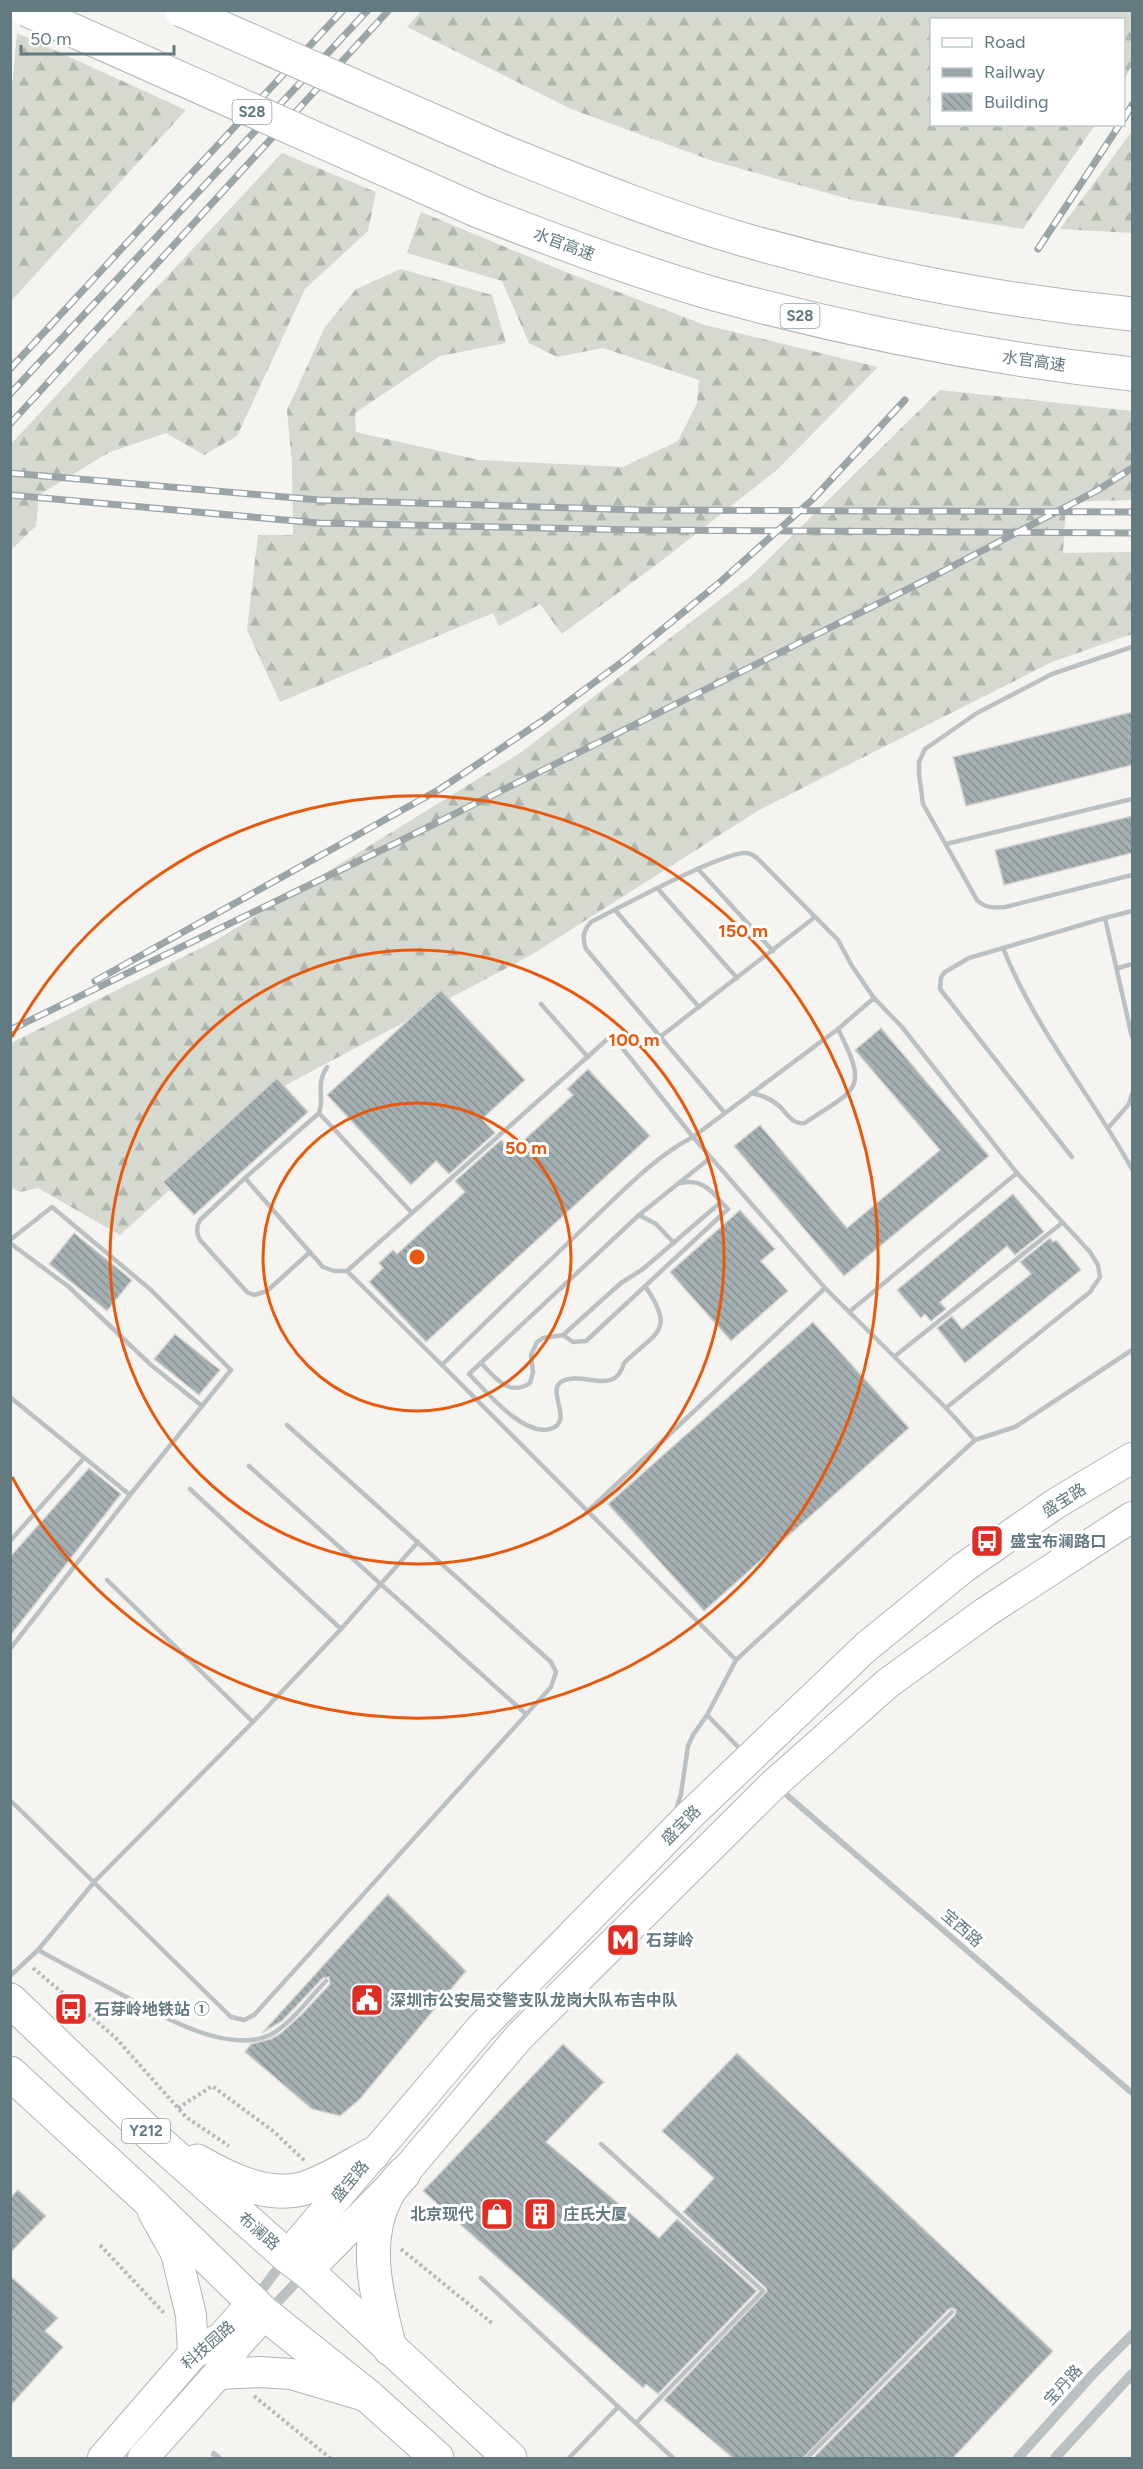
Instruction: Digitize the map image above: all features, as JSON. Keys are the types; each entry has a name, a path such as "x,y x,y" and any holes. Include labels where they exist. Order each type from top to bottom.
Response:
{"main road":[{"name":"水官高速","path":"27,10 478,211 627,266 717,295 837,325 980,354 1132,374"},
{"path":"181,10 502,151 614,195 744,239 850,267 996,296 1132,314"},
{"name":"盛宝路","path":"297,2263 404,2173 519,2037 762,1772 866,1647 963,1568 1055,1504 1132,1458"},
{"name":"盛宝路","path":"297,2263 373,2154 480,2029 665,1840 986,1612 1132,1517"},
{"name":"布澜路","path":"10,2000 151,2135 297,2263 510,2458"},
{"name":"Y212","path":"10,2073 156,2208 259,2308 369,2397 437,2458"},
{"path":"151,2135 229,2179 276,2190 301,2189 373,2154"},
{"path":"390,2349 377,2294 373,2246 378,2217 387,2194 404,2173"},
{"path":"193,2354 191,2315 176,2253 156,2208 203,2182"},
{"name":"科技园路","path":"103,2458 193,2354 222,2337 259,2308"},
{"name":"科技园路","path":"142,2458 218,2374 259,2308"},
{"path":"218,2374 259,2372 291,2374 369,2397"}],"street":[{"name":"宝西路","path":"762,1772 1132,2093"},
{"name":"科技园路","path":"259,2308 297,2263"},
{"name":"科技园路","path":"259,2308 297,2263"},
{"name":"宝丹路","path":"1018,2458 1093,2374 1132,2336"},
{"path":"1055,2458 1132,2374"}],"lane":[{"path":"1132,647 1052,674 977,713 925,749 919,762 923,804 982,906 993,908 1132,875"},
{"path":"946,844 1132,799"},
{"path":"724,1112 586,949 583,940 584,929 591,922 698,869 733,855 747,853 753,855 838,940 852,966 874,998 902,1028 1017,1173 1094,1259 1100,1277 1090,1292 946,1408"},
{"path":"698,869 773,951"},
{"path":"658,889 737,978"},
{"path":"615,910 699,1007"},
{"path":"1072,1157 940,989 941,977 945,972 969,958 1132,911"},
{"path":"660,1037 815,916"},
{"path":"1105,918 1130,1009 1132,1036"},
{"path":"1003,948 1017,983 1109,1127 1132,1169"},
{"path":"1118,968 1132,964"},
{"path":"442,1365 486,1320 663,1155 693,1137 838,1029 874,998"},
{"path":"541,1004 588,1057"},
{"path":"751,1093 765,1096 779,1105 794,1122 800,1124 805,1123 852,1091 856,1079 853,1062 838,1029"},
{"path":"245,1178 323,1267 334,1271 347,1271 612,1035 710,1158 825,1288 895,1356 975,1440"},
{"path":"309,1252 267,1291 254,1295 247,1292 200,1240 197,1226 200,1220 245,1178 319,1113 321,1106 320,1077 327,1067"},
{"path":"1109,1127 1131,1104 1132,1094"},
{"path":"319,1113 411,1214"},
{"path":"645,1286 660,1310 663,1320 659,1329 624,1363 614,1378 600,1382 566,1379 559,1384 555,1395 560,1405 561,1418 560,1422 549,1429 525,1424 509,1414 469,1374 639,1215 710,1158"},
{"path":"849,1312 1017,1173"},
{"path":"563,1335 573,1342 586,1341 728,1209 704,1185 687,1182 678,1184"},
{"path":"481,1363 502,1385 518,1389 530,1383 533,1372 531,1355 537,1342 543,1338 563,1335 621,1282 643,1269 721,1202"},
{"path":"10,1649 231,1370 151,1290 52,1207 10,1241 69,1287 151,1365 202,1406"},
{"path":"639,1215 656,1224 674,1243"},
{"path":"895,1356 1062,1223"},
{"path":"347,1271 736,1660"},
{"path":"587,1512 825,1288"},
{"path":"665,1840 681,1794 688,1746 736,1660 975,1440 1015,1427 1132,1350"},
{"path":"10,1397 130,1495"},
{"path":"10,1800 231,2017 244,2020 254,2015 555,1679 556,1672 551,1662 287,1425"},
{"path":"10,1541 84,1458"},
{"path":"249,1466 526,1713"},
{"path":"190,1489 341,1629"},
{"path":"10,1976 38,1950 95,1881 253,1722 341,1629 417,1542"},
{"path":"107,1580 253,1722"},
{"path":"707,1714 762,1772"},
{"path":"38,1950 180,2025 219,2037 242,2039 268,2036 281,2028 326,1981"},
{"path":"601,2145 763,2291 636,2423"},
{"path":"481,2278 673,2458"},
{"path":"807,2458 952,2312"},
{"path":"569,2458 618,2408"}],"path":[{"path":"25,1962 115,2037 186,2117 232,2148"},
{"path":"178,2108 212,2086 273,2131"},
{"path":"291,2164 313,2154"},
{"path":"100,2245 168,2317"},
{"path":"405,2254 493,2324"},
{"path":"244,2389 330,2458"}],"green space":[{"path":"422,10 1132,11 1132,65 1125,78 1125,18 930,18 930,126 1094,126 1023,229 856,201 713,161 571,109 407,27"},
{"path":"17,33 186,110 11,301 10,108"},
{"path":"1132,131 1132,233 1060,229"},
{"path":"282,153 376,192 368,231 305,289 237,436 204,455 166,433 108,453 39,495 36,526 11,550 11,444"},
{"path":"421,212 563,271 705,325 878,367 777,470 660,562 562,634 540,604 499,626 493,613 280,702 247,630 258,535 293,535 292,464 287,410 325,327 356,289 401,269 492,295 506,343 440,356 355,413 356,432 479,460 623,467 678,441 697,403 699,380 603,348 557,357 529,343 502,281 407,253"},
{"path":"940,390 1132,411 1132,500 1066,502 1063,553 1132,552 1132,634 1052,662 759,810 531,955 284,1086 120,1235 38,1188 20,1192 11,1188 11,1043 215,941 520,753 751,576"}],"building":[{"path":"1132,712 1132,765 966,806 953,757"},
{"path":"1132,816 1132,853 1004,885 995,850"},
{"path":"441,990 525,1080 482,1119 495,1133 449,1174 436,1161 411,1185 327,1095"},
{"path":"881,1028 989,1156 844,1276 734,1146 760,1125 847,1228 940,1150 855,1050"},
{"path":"588,1069 650,1136 426,1342 369,1282 383,1268 379,1263 393,1250 397,1254 465,1192 455,1181 501,1140 512,1151 573,1095 567,1089"},
{"path":"277,1078 308,1112 194,1215 163,1182"},
{"path":"1013,1194 1044,1232 1015,1255 1007,1246 940,1302 946,1309 931,1321 925,1314 921,1318 897,1290"},
{"path":"740,1210 775,1249 761,1261 788,1291 731,1341 670,1272"},
{"path":"74,1233 132,1280 107,1311 49,1264"},
{"path":"1050,1238 1053,1242 1056,1240 1081,1270 965,1363 937,1328 952,1316 962,1329 1031,1274 1020,1262"},
{"path":"813,1322 909,1428 704,1611 608,1504"},
{"path":"175,1334 220,1370 199,1395 154,1359"},
{"path":"89,1468 121,1494 10,1636 10,1557"},
{"name":"深圳市公安局交警支队龙岗大队布吉中队","path":"388,1894 466,1971 360,2099 340,2116 312,2109 245,2052 251,2044 280,2034 330,1984 329,1977 323,1978 282,2021 262,2033"},
{"name":"庄氏大厦","path":"563,2044 604,2082 546,2142 659,2238 677,2219 757,2291 658,2394 646,2384 643,2388 423,2191"},
{"path":"737,2053 1053,2351 953,2458 813,2458 955,2315 956,2310 953,2308 949,2309 803,2458 733,2458 664,2400 767,2291 683,2212 714,2178 662,2131"},
{"path":"18,2190 46,2216 10,2253 10,2198"},
{"path":"10,2276 58,2318 45,2331 63,2347 10,2406"}],"railway":[{"path":"10,369 343,10"},
{"path":"10,394 368,10"},
{"path":"10,424 389,10"},
{"path":"1125,117 1132,105"},
{"path":"1038,249 1119,126"},
{"path":"95,981 440,789 542,721 626,659 719,583 813,499 905,400"},
{"path":"10,1030 396,843 930,578 1098,490 1132,468"},
{"path":"10,473 319,500 639,510 1132,512"},
{"path":"10,495 318,523 638,530 1132,533"}],"place":[{"name":"盛宝布澜路口","path":"987,1541"},
{"name":"石芽岭","path":"623,1940"},
{"name":"深圳市公安局交警支队龙岗大队布吉中队","path":"367,2000"},
{"name":"石芽岭地铁站 ①","path":"71,2009"},
{"name":"北京现代","path":"497,2214"},
{"name":"庄氏大厦","path":"540,2214"}]}
